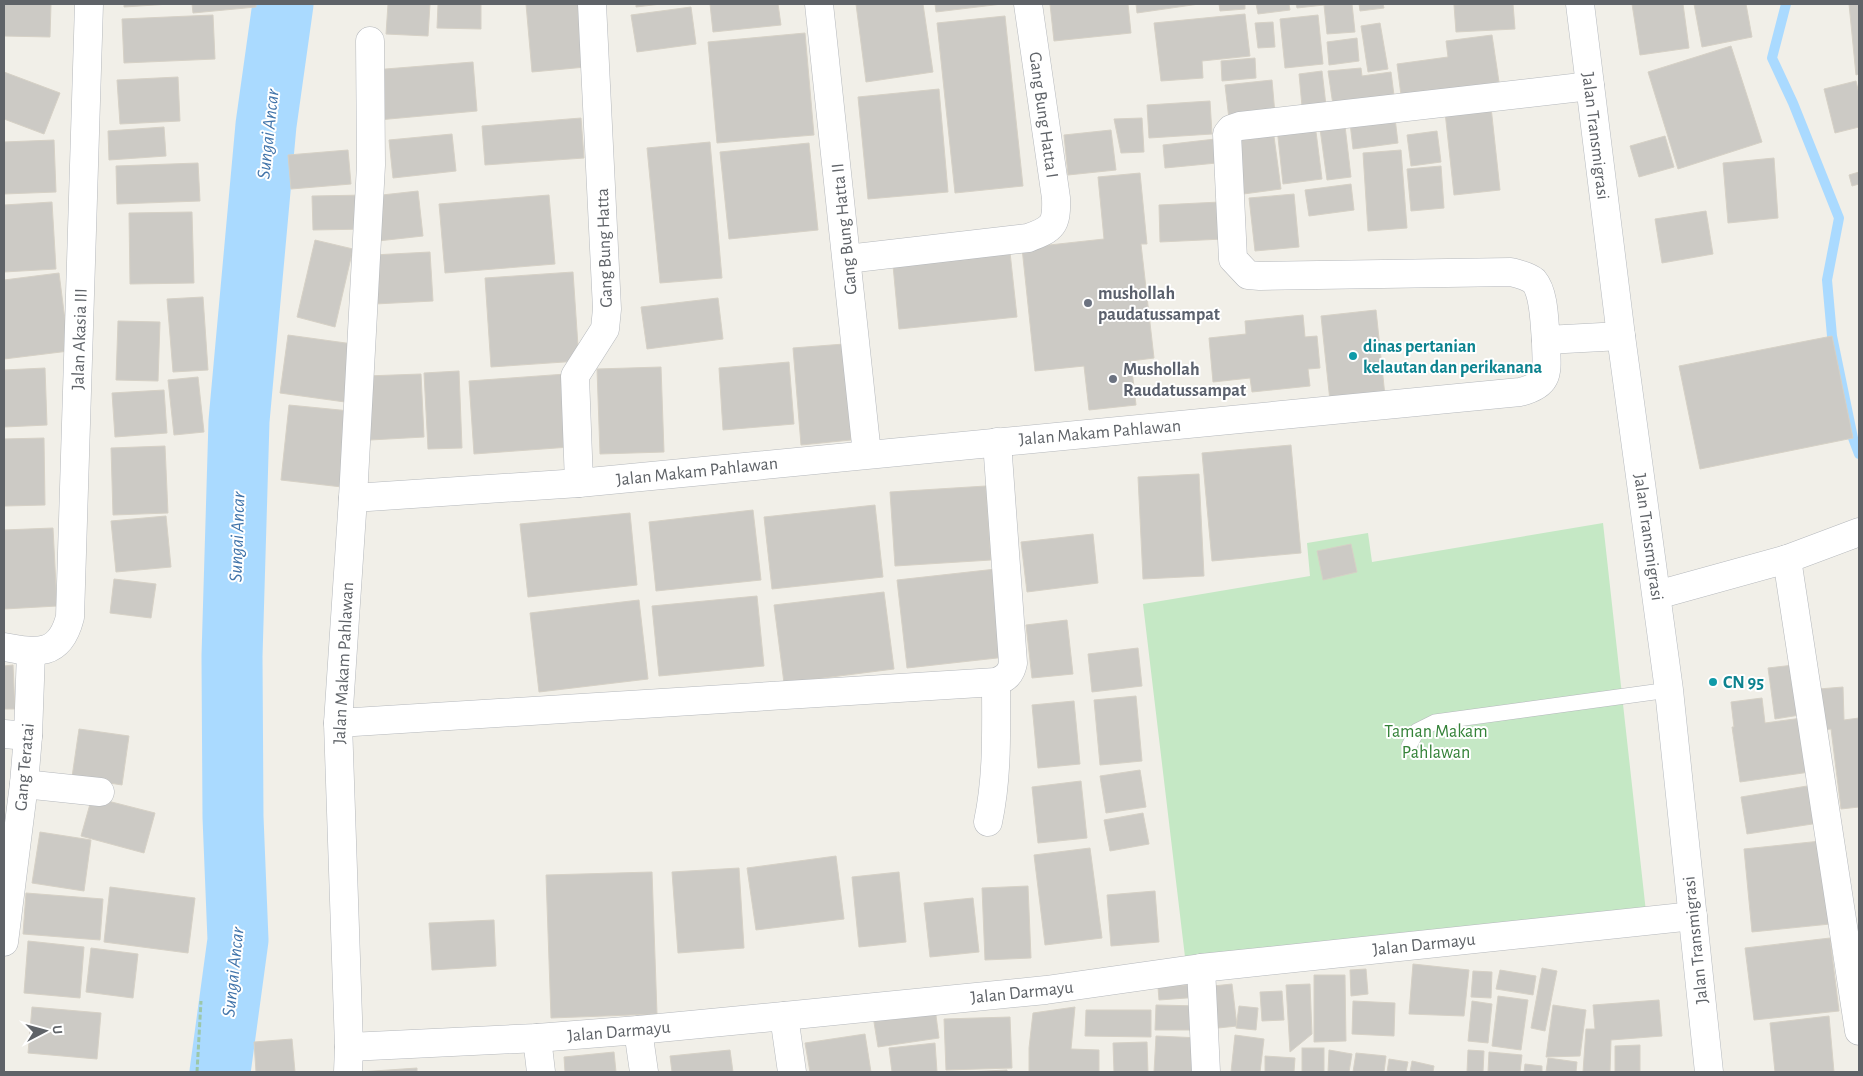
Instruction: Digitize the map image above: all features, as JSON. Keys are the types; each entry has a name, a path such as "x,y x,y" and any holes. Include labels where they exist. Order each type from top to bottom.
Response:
{"street":[{"name":"Jalan Akasia III","path":"31,652 56,645 68,626 70,609 89,4"},
{"name":"Gang Bung Hatta","path":"579,483 575,376 605,329 607,309 592,4"},
{"name":"Gang Bung Hatta II","path":"819,4 867,454"},
{"name":"Gang Bung Hatta I","path":"847,259 1028,238 1043,232 1052,225 1057,215 1056,198 1028,4"},
{"name":"Jalan Transmigrasi","path":"1580,4 1621,336 1669,690 1709,1072"},
{"path":"353,498 371,165 370,41"},
{"name":"Jalan Makam Pahlawan","path":"349,1060 338,723 353,498 579,483 1520,392 1535,388 1542,382 1546,373 1546,340 1540,292 1533,281 1518,274 1511,272 1248,275 1233,259 1227,134 1231,129 1240,126 1590,86"},
{"path":"1546,340 1621,336"},
{"path":"338,723 996,682 1006,678 1012,671 1013,663 997,442"},
{"path":"1657,595 1787,559 1859,532"},
{"path":"1787,559 1859,1032"},
{"path":"4,647 31,652"},
{"name":"Gang Teratai","path":"4,942 24,784 16,735 31,652"},
{"path":"988,822 994,793 996,758 996,682"},
{"path":"24,784 100,792"},
{"name":"Jalan Darmayu","path":"349,1060 537,1038 638,1030 1046,990 1201,968 1693,916"},
{"path":"1201,968 1206,1072"},
{"path":"784,1016 792,1072"},
{"path":"638,1030 644,1072"},
{"path":"537,1038 541,1072"}],"lane":[{"path":"1409,746 1417,731 1435,722 1669,690"}],"path":[{"path":"197,1072 201,1001"}],"green space":[{"name":"Taman Makam Pahlawan","path":"1603,523 1646,912 1185,957 1143,604 1310,576 1307,543 1368,533 1372,562"}],"building":[{"path":"4,4 51,4 50,37 4,36"},
{"path":"124,4 170,4 124,7"},
{"path":"192,4 256,4 256,7 193,13"},
{"path":"388,4 430,4 428,36 386,34"},
{"path":"438,4 481,4 481,29 437,28"},
{"path":"526,4 580,4 586,67 532,72"},
{"path":"636,4 661,4 636,7"},
{"path":"710,4 778,4 781,25 713,32"},
{"path":"856,4 923,4 933,72 866,82"},
{"path":"935,4 1002,4 936,12"},
{"path":"1050,4 1128,4 1131,33 1054,41"},
{"path":"1136,4 1199,4 1137,13"},
{"path":"1219,4 1245,4 1245,9 1220,11"},
{"path":"1256,4 1289,4 1290,10 1258,14"},
{"path":"1296,4 1352,4 1355,32 1327,34 1324,5 1297,8"},
{"path":"1359,4 1383,4 1384,8 1360,11"},
{"path":"1513,4 1515,29 1456,32 1454,5"},
{"path":"1632,4 1683,4 1689,48 1640,55"},
{"path":"1694,4 1746,4 1752,37 1702,47"},
{"path":"1849,4 1859,4 1859,74 1856,75"},
{"path":"691,7 696,44 637,52 631,15"},
{"path":"1245,14 1250,56 1202,61 1203,78 1161,81 1154,23"},
{"path":"213,15 215,59 124,63 122,19"},
{"path":"1318,15 1323,64 1285,68 1280,19"},
{"path":"1005,16 1023,186 955,193 937,23"},
{"path":"1273,22 1275,47 1258,48 1255,23"},
{"path":"1380,23 1388,69 1368,72 1361,26"},
{"path":"805,33 814,135 717,143 708,42"},
{"path":"1492,35 1499,82 1459,88 1402,103 1397,64 1448,57 1446,41"},
{"path":"1357,38 1359,61 1329,65 1327,42"},
{"path":"1731,46 1762,142 1678,169 1648,72"},
{"path":"1255,58 1256,78 1222,81 1221,61"},
{"path":"473,62 477,111 378,120 373,70"},
{"path":"1361,68 1362,76 1391,72 1395,103 1334,112 1328,71"},
{"path":"1322,71 1327,114 1303,117 1299,74"},
{"path":"4,72 60,93 44,134 4,119"},
{"path":"178,77 180,121 120,124 117,80"},
{"path":"1272,80 1275,114 1229,119 1225,85"},
{"path":"1856,81 1859,94 1859,127 1835,133 1824,89"},
{"path":"939,89 948,192 868,199 858,97"},
{"path":"1210,101 1212,134 1149,138 1147,105"},
{"path":"1491,107 1500,190 1454,195 1445,112"},
{"path":"581,118 584,158 485,165 482,126"},
{"path":"1142,118 1144,152 1121,153 1114,119"},
{"path":"1395,118 1398,143 1353,149 1350,123"},
{"path":"1315,124 1322,179 1283,184 1277,128"},
{"path":"1345,126 1351,177 1327,180 1320,129"},
{"path":"164,127 166,156 109,160 108,131"},
{"path":"1273,129 1281,189 1236,195 1229,134"},
{"path":"1111,130 1116,170 1068,175 1064,135"},
{"path":"1437,131 1441,162 1411,166 1407,135"},
{"path":"452,134 456,171 393,178 389,140"},
{"path":"1665,136 1674,167 1639,177 1630,146"},
{"path":"1224,138 1227,162 1165,168 1163,145"},
{"path":"54,140 56,192 4,194 4,142"},
{"path":"710,142 722,278 660,283 647,148"},
{"path":"809,143 818,230 729,239 720,152"},
{"path":"348,150 351,184 291,189 288,155"},
{"path":"1401,150 1407,228 1368,231 1363,153"},
{"path":"1774,158 1778,218 1728,223 1723,163"},
{"path":"198,163 200,201 117,204 116,166"},
{"path":"1441,166 1444,208 1411,211 1407,169"},
{"path":"1859,172 1859,184 1852,186 1849,175"},
{"name":"mushollah paudatussampat","path":"1140,173 1147,244 1141,244 1154,358 1131,361 1136,405 1089,410 1084,366 1035,371 1022,248 1104,239 1098,177"},
{"path":"1351,184 1354,210 1309,216 1305,190"},
{"path":"418,191 423,236 378,241 373,196"},
{"path":"1294,194 1299,247 1255,251 1249,198"},
{"path":"367,195 367,229 313,230 312,196"},
{"path":"549,195 555,264 445,273 439,204"},
{"path":"52,202 56,269 4,272 4,205"},
{"path":"1220,202 1223,239 1160,242 1159,205"},
{"path":"1706,211 1713,254 1662,263 1655,219"},
{"path":"192,212 194,283 130,284 129,213"},
{"path":"315,240 353,249 335,327 297,317"},
{"path":"1009,243 1017,317 899,329 892,255"},
{"path":"430,252 433,301 375,304 373,255"},
{"path":"573,272 579,361 491,367 485,278"},
{"path":"59,273 69,351 4,359 4,280"},
{"path":"203,297 208,370 173,372 167,299"},
{"path":"718,298 723,339 647,349 641,307"},
{"name":"dinas pertanian kelautan dan perikanana","path":"1376,310 1385,396 1330,401 1321,316"},
{"path":"1303,315 1305,337 1317,336 1320,368 1308,369 1310,386 1252,392 1250,378 1213,382 1209,338 1246,334 1245,321"},
{"path":"118,321 160,322 158,381 116,380"},
{"path":"288,335 353,344 345,402 280,393"},
{"path":"1832,336 1853,438 1700,469 1679,366"},
{"path":"844,344 851,440 801,445 793,348"},
{"path":"789,362 794,424 723,430 719,368"},
{"path":"661,367 664,452 600,454 597,369"},
{"path":"45,368 47,425 4,427 4,370"},
{"path":"459,371 462,448 428,449 424,373"},
{"path":"421,374 424,437 370,440 366,376"},
{"path":"566,374 570,447 474,454 469,381"},
{"path":"198,377 204,432 174,435 168,380"},
{"path":"164,390 167,433 115,437 112,393"},
{"path":"289,405 350,411 342,487 281,480"},
{"path":"44,438 45,505 5,506 4,439"},
{"path":"1291,445 1301,553 1212,561 1202,453"},
{"path":"165,446 168,513 113,515 111,448"},
{"path":"1199,474 1204,576 1143,579 1138,477"},
{"path":"986,486 991,560 895,566 890,492"},
{"path":"875,505 883,577 772,589 764,517"},
{"path":"753,510 761,580 656,591 649,522"},
{"path":"630,513 637,585 528,597 520,524"},
{"path":"166,516 171,567 116,572 111,521"},
{"path":"53,528 57,606 4,609 4,530"},
{"path":"1093,534 1098,583 1027,592 1021,542"},
{"path":"1351,544 1357,572 1323,580 1317,551"},
{"path":"996,569 1006,657 907,668 897,580"},
{"path":"114,579 156,584 151,618 110,613"},
{"path":"884,592 894,669 784,683 774,605"},
{"path":"757,596 764,666 659,676 652,606"},
{"path":"639,600 648,679 539,692 530,613"},
{"path":"1067,620 1073,674 1032,678 1026,625"},
{"path":"1138,648 1142,686 1092,692 1088,654"},
{"path":"13,665 15,709 4,709 4,666"},
{"path":"1794,665 1800,715 1775,719 1768,668"},
{"path":"1843,687 1844,720 1859,718 1859,807 1841,809 1831,729 1821,730 1819,689"},
{"path":"1136,696 1142,761 1100,765 1094,700"},
{"path":"1762,698 1765,723 1802,718 1810,772 1740,782 1732,727 1734,727 1731,702"},
{"path":"1074,701 1080,764 1038,768 1032,705"},
{"path":"79,729 129,736 122,785 72,777"},
{"path":"1140,770 1146,807 1106,813 1100,776"},
{"path":"1081,781 1087,838 1038,843 1032,787"},
{"path":"1813,785 1819,823 1747,834 1741,797"},
{"path":"92,797 155,813 144,853 81,836"},
{"path":"1143,813 1149,844 1110,851 1104,820"},
{"path":"40,832 91,840 84,891 32,883"},
{"path":"1821,841 1830,924 1752,932 1744,849"},
{"path":"1090,848 1102,938 1045,945 1034,855"},
{"path":"836,856 844,919 756,930 747,868"},
{"path":"739,868 744,948 678,953 672,872"},
{"path":"652,872 657,1014 551,1018 546,875"},
{"path":"899,872 906,942 859,947 852,877"},
{"path":"1028,886 1031,958 985,960 982,888"},
{"path":"110,887 195,898 188,953 104,942"},
{"path":"1155,891 1159,942 1111,946 1107,895"},
{"path":"26,893 103,899 100,940 23,934"},
{"path":"973,898 979,952 930,957 924,903"},
{"path":"494,920 496,966 432,970 429,923"},
{"path":"1830,938 1839,1011 1754,1020 1745,948"},
{"path":"28,941 84,947 80,998 24,993"},
{"path":"91,948 138,954 133,998 86,992"},
{"path":"1413,964 1469,970 1464,1016 1409,1014"},
{"path":"1542,968 1557,971 1545,1031 1531,1028"},
{"path":"1366,969 1368,994 1351,996 1350,970"},
{"path":"1500,970 1536,976 1533,995 1496,989"},
{"path":"1473,971 1492,972 1491,998 1471,997"},
{"path":"1314,975 1345,975 1346,1041 1314,1042"},
{"path":"1199,984 1200,997 1159,1000 1158,987"},
{"path":"1232,984 1237,1026 1218,1028 1213,986"},
{"path":"1310,984 1312,1034 1290,1052 1286,985"},
{"path":"1282,991 1284,1020 1262,1021 1260,992"},
{"path":"1498,996 1528,1000 1521,1050 1492,1046"},
{"path":"1659,1000 1662,1036 1611,1040 1610,1072 1583,1072 1586,1029 1595,1029 1593,1005"},
{"path":"1353,1001 1395,1003 1394,1036 1352,1034"},
{"path":"1472,1001 1492,1004 1488,1043 1468,1041"},
{"path":"1156,1005 1200,1006 1200,1030 1155,1030"},
{"path":"1553,1005 1586,1010 1580,1056 1546,1057"},
{"path":"1239,1006 1258,1008 1256,1030 1236,1028"},
{"path":"32,1007 101,1013 97,1059 28,1053"},
{"path":"1075,1007 1071,1049 1099,1050 1099,1072 1029,1072 1029,1048 1033,1013"},
{"path":"935,1008 939,1038 878,1047 873,1016"},
{"path":"1086,1010 1151,1010 1151,1037 1085,1036"},
{"path":"1829,1016 1834,1072 1775,1072 1770,1023"},
{"path":"1010,1017 1012,1068 946,1070 944,1019"},
{"path":"865,1034 871,1072 810,1072 805,1043"},
{"path":"1235,1035 1264,1039 1260,1072 1231,1072"},
{"path":"1156,1036 1201,1038 1200,1072 1154,1072"},
{"path":"292,1039 295,1072 256,1072 254,1042"},
{"path":"1147,1042 1148,1072 1114,1072 1113,1043"},
{"path":"935,1043 937,1072 892,1072 889,1048"},
{"path":"1640,1045 1640,1072 1615,1072 1615,1046"},
{"path":"1302,1048 1324,1048 1324,1072 1302,1072"},
{"path":"730,1050 733,1072 672,1072 670,1056"},
{"path":"1329,1050 1352,1054 1349,1072 1328,1072"},
{"path":"1468,1050 1484,1051 1483,1072 1467,1072"},
{"path":"614,1052 616,1072 565,1072 564,1057"},
{"path":"1489,1052 1522,1055 1520,1072 1488,1072"},
{"path":"1356,1053 1386,1056 1384,1072 1353,1072"},
{"path":"1265,1056 1295,1058 1294,1072 1265,1072"},
{"path":"1548,1058 1577,1062 1576,1072 1546,1072"},
{"path":"1389,1059 1408,1062 1406,1072 1387,1072"},
{"path":"1412,1061 1434,1066 1433,1072 1410,1072"},
{"path":"1525,1064 1542,1066 1542,1072 1524,1072"},
{"path":"417,1068 417,1072 360,1072"},
{"path":"1007,1070 1007,1072 966,1072"}],"waterway":[{"name":"Sungai Ancar","path":"220,1072 238,940 233,817 232,656 239,421 266,125 283,4"},
{"path":"1786,4 1772,58 1793,103 1839,218 1827,280 1832,336 1853,438 1859,454"}],"place":[{"name":"mushollah paudatussampat","path":"1088,303"},
{"name":"dinas pertanian kelautan dan perikanana","path":"1353,356"},
{"name":"Mushollah Raudatussampat","path":"1113,379"},
{"name":"CN 95","path":"1713,682"}]}
